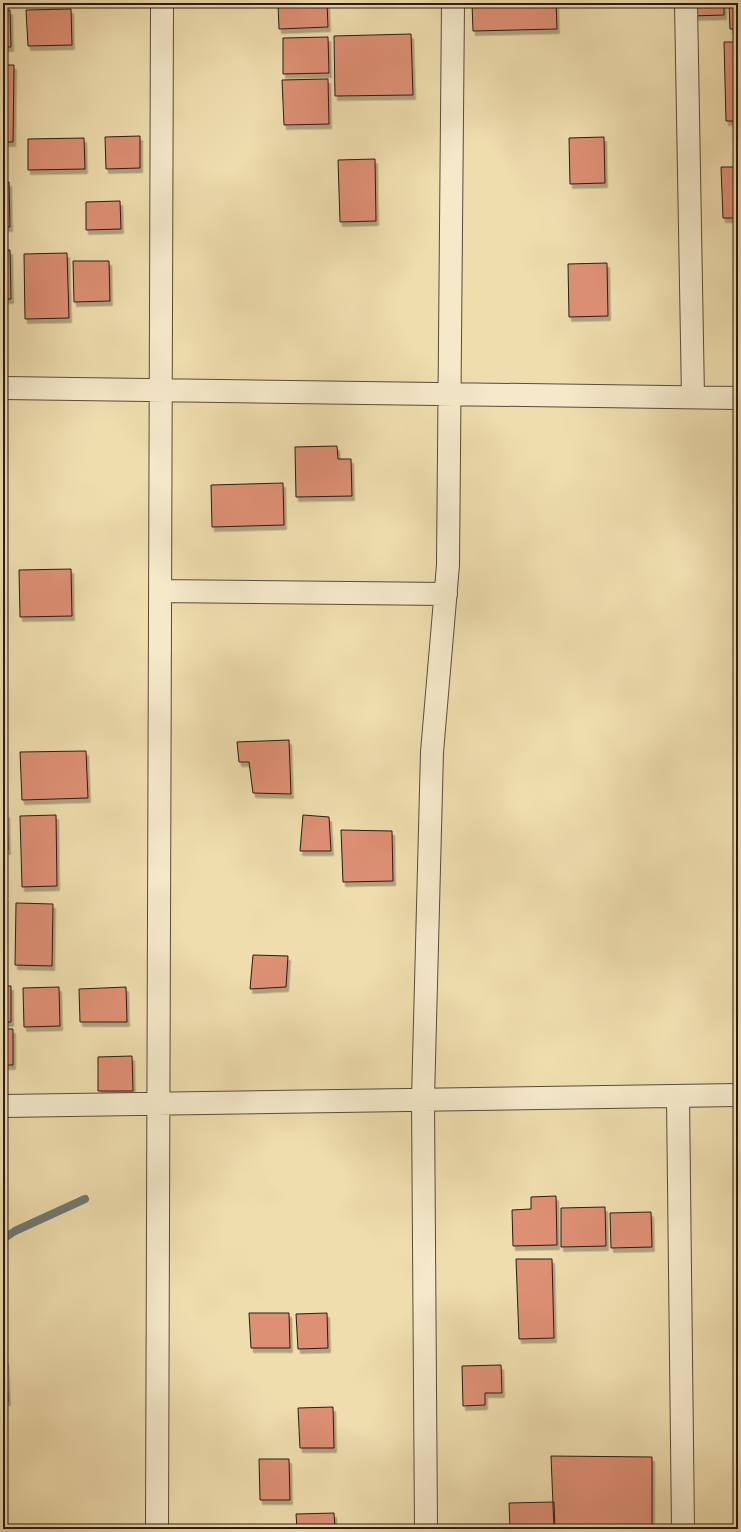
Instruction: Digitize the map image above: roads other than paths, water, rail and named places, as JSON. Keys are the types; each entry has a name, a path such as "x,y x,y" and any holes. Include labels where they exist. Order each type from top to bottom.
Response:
{"street":[{"path":"157,1529 162,3"},
{"path":"426,1529 423,1099 432,752 446,594 452,3"},
{"path":"686,3 693,397"},
{"path":"3,388 738,398"},
{"path":"160,591 446,594"},
{"path":"3,1106 738,1095"},
{"path":"678,1097 683,1529"}],"waterway":[{"path":"3,1239 15,1231 85,1199"}]}
